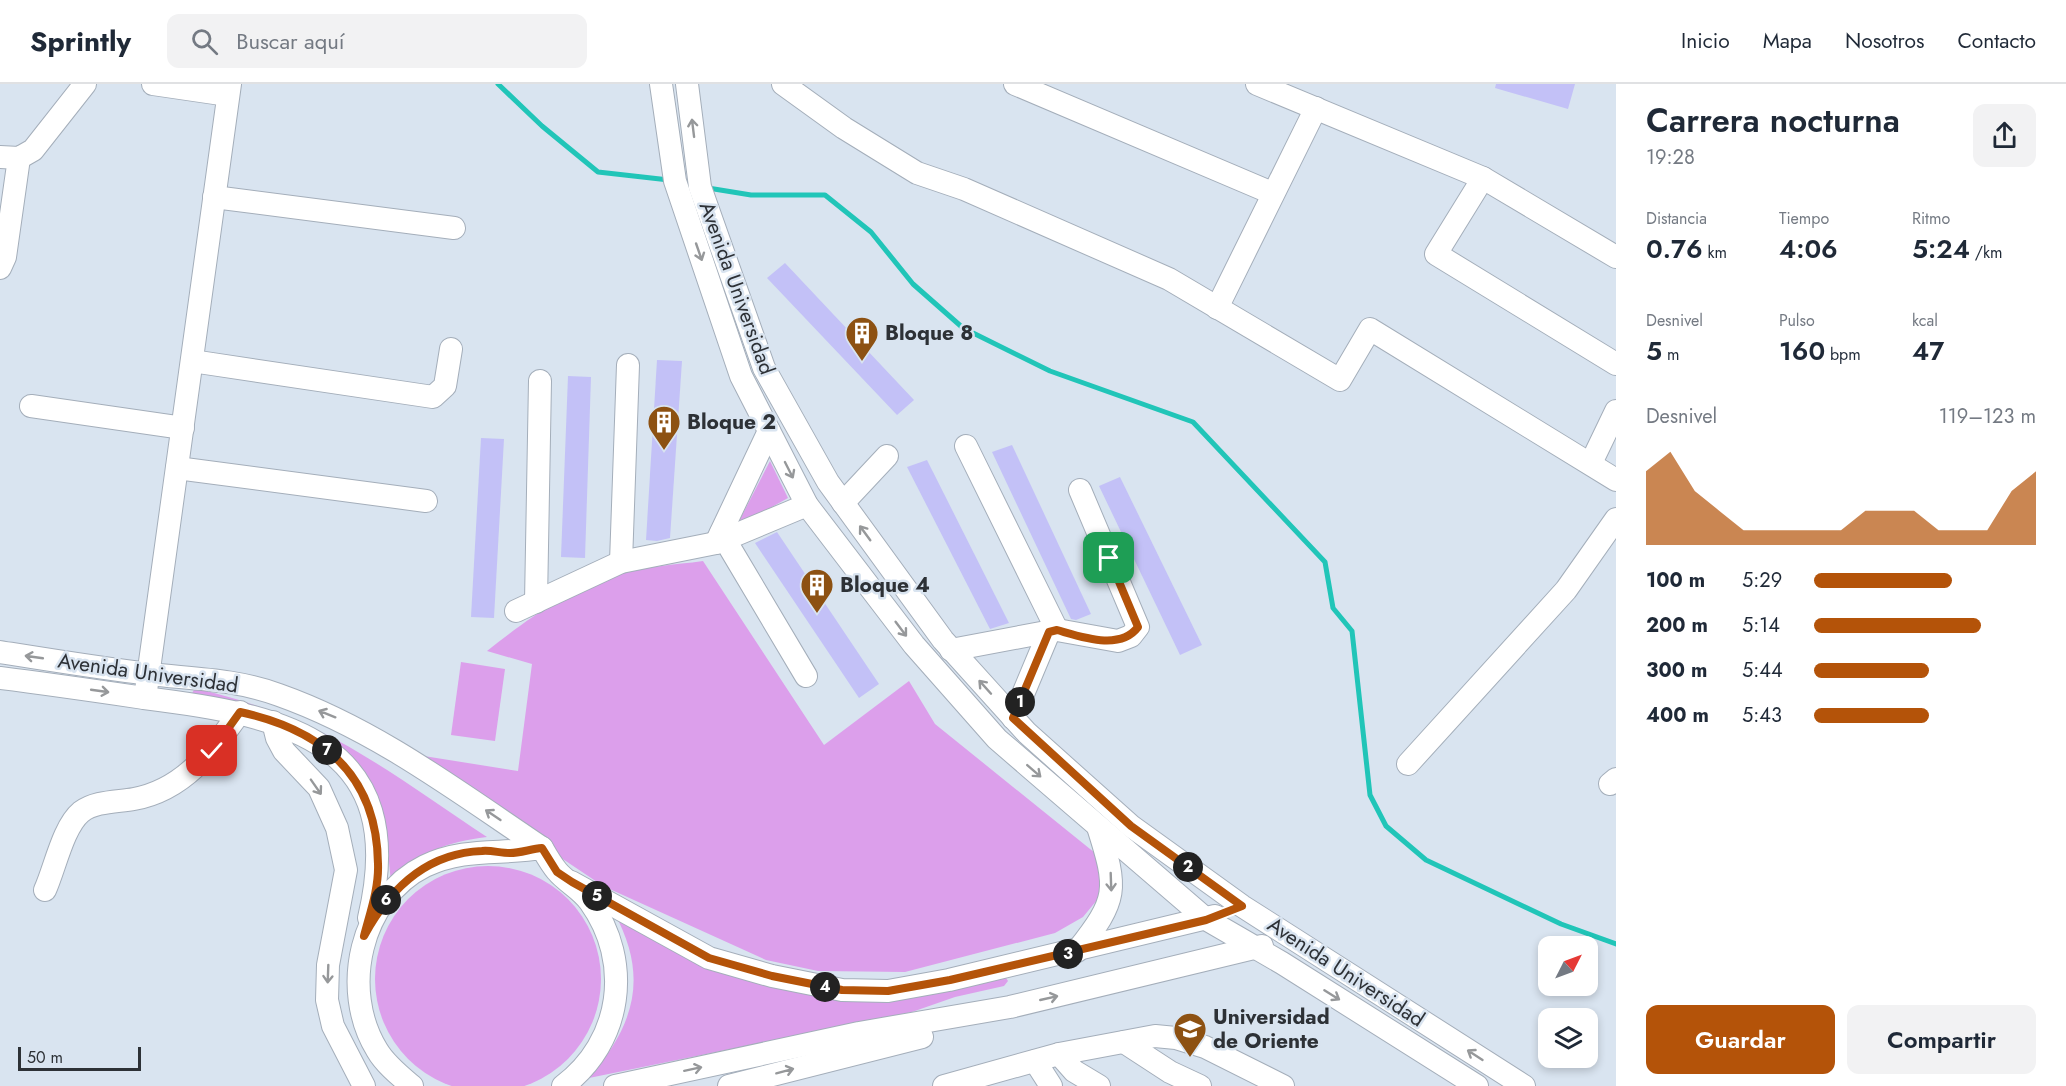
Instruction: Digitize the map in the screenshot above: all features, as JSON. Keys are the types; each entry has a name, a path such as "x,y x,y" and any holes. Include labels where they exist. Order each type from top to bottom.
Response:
{"street":[{"path":"0,268 5,257 10,157 33,150 86,84"},
{"path":"146,698 229,89 153,84"},
{"name":"Avenida Universidad","path":"661,84 675,182 741,376 807,505 914,645 997,739 1206,920 1256,948 1476,1086"},
{"name":"Avenida Universidad","path":"687,84 700,187 764,368 828,482 951,650 1013,718 1131,826 1242,906 1524,1086"},
{"path":"783,84 844,128 916,173 964,189 1168,279 1340,380 1370,329 1616,480"},
{"path":"1015,84 1272,193"},
{"path":"1257,84 1483,178 1616,257"},
{"path":"1217,308 1316,108"},
{"path":"1483,178 1436,254 1616,364"},
{"path":"214,196 454,228"},
{"path":"192,361 433,397 445,386 451,349"},
{"path":"621,562 628,365"},
{"path":"540,381 526,606 621,562 720,538 807,505"},
{"path":"31,406 183,428"},
{"path":"1591,463 1616,411"},
{"path":"720,538 769,431"},
{"path":"966,446 1053,631 1013,718"},
{"path":"843,503 887,456"},
{"path":"177,468 426,501"},
{"path":"951,650 1053,631 1118,641 1131,636 1138,627 1080,490"},
{"path":"1408,764 1566,590 1616,519"},
{"path":"720,538 806,676"},
{"name":"Avenida Universidad","path":"0,652 149,674 229,681 278,694 345,721 420,766 542,848"},
{"name":"Avenida Universidad","path":"0,678 240,712 303,734 334,754 359,783 371,810 378,863 377,884 364,936 357,978 364,1020 377,1050"},
{"path":"45,890 56,866 66,833 82,812 104,803 137,799 180,782 212,751 240,712"},
{"path":"273,722 277,738 284,751 319,788 337,828 346,870 328,965 327,1000 333,1026 364,1086"},
{"path":"1077,951 1096,927 1112,898 1111,866 1097,825"},
{"path":"364,936 379,909 398,885 423,867 451,855 482,851 512,853 542,848 557,872 572,882 709,958 772,976 842,990 888,991 1077,951 1206,920 1242,906"},
{"path":"563,1086 586,1064 604,1037 613,1015 617,991 615,958 602,920 572,882"},
{"path":"615,1086 859,1033 1010,1007 1256,948 1290,937"},
{"path":"729,1086 935,1034 1010,1007"},
{"path":"945,1086 1059,1054 1155,1036 1176,1038 1205,1047 1283,1086"},
{"path":"1124,1042 1170,1072 1200,1086"},
{"path":"371,1086 377,1050"},
{"path":"377,1050 412,1086"},
{"path":"1059,1054 1074,1071 1099,1086"},
{"path":"1035,1061 1051,1086"}],"shaded area":[{"path":"770,461 788,498 736,527"},
{"path":"703,561 824,745 909,681 935,724 1095,853 1107,870 1102,894 1083,917 1055,933 905,972 818,971 766,960 603,886 405,753 518,771 532,664 487,651 517,628 582,588 638,570"},
{"path":"461,662 505,669 495,741 451,735"},
{"path":"195,688 261,707 324,734 395,775 487,837 458,842 434,850 413,863 391,883 387,840 377,813 334,758 191,695"},
{"path":"477,866 499,866 531,874 560,891 576,907 588,926 593,936 601,968 601,990 593,1022 576,1051 551,1073 521,1087 455,1087 425,1073 400,1051 394,1042 383,1022 375,990 375,968 383,936 400,907 416,891 435,879 445,874"},
{"path":"614,912 796,992 1004,975 1008,981 1004,986 955,997 912,1012 589,1078 617,1038 632,999 634,979 631,958 625,936"}],"building":[{"path":"1496,84 1575,84 1568,109 1495,88"},
{"name":"Bloque 8","path":"785,263 914,400 897,415 767,278"},
{"name":"Bloque 2","path":"657,360 682,361 670,538 657,541 646,540"},
{"path":"568,376 591,377 585,558 561,557"},
{"path":"481,438 504,439 494,618 471,617"},
{"path":"1012,445 1091,614 1076,620 1071,619 992,452"},
{"path":"927,460 1009,623 990,629 907,467"},
{"path":"1120,477 1202,645 1180,655 1099,486"},
{"name":"Bloque 4","path":"777,532 879,684 859,698 755,543"}],"waterway":[{"path":"498,84 542,126 598,172 669,180"},
{"path":"708,188 751,195 825,195 871,232 913,284 963,328 1050,371 1193,422 1325,562 1333,608 1352,631 1370,795 1386,826 1426,860 1561,924 1616,944"}],"place":[{"name":"Bloque 8","path":"862,362"},
{"name":"Bloque 2","path":"664,451"},
{"name":"Bloque 4","path":"817,614"},
{"name":"Universidad de Oriente","path":"1190,1058"}],"route":[{"path":"212,751 240,712 303,734 334,754 359,783 371,810 378,863 377,884 364,936 379,909 398,885 423,867 451,855 482,851 512,853 542,848 557,872 572,882 709,958 772,976 842,990 888,991 950,980 1206,920 1242,906 1131,826 1013,718 1049,632 1057,630 1118,641 1131,636 1138,627 1109,558"}]}
